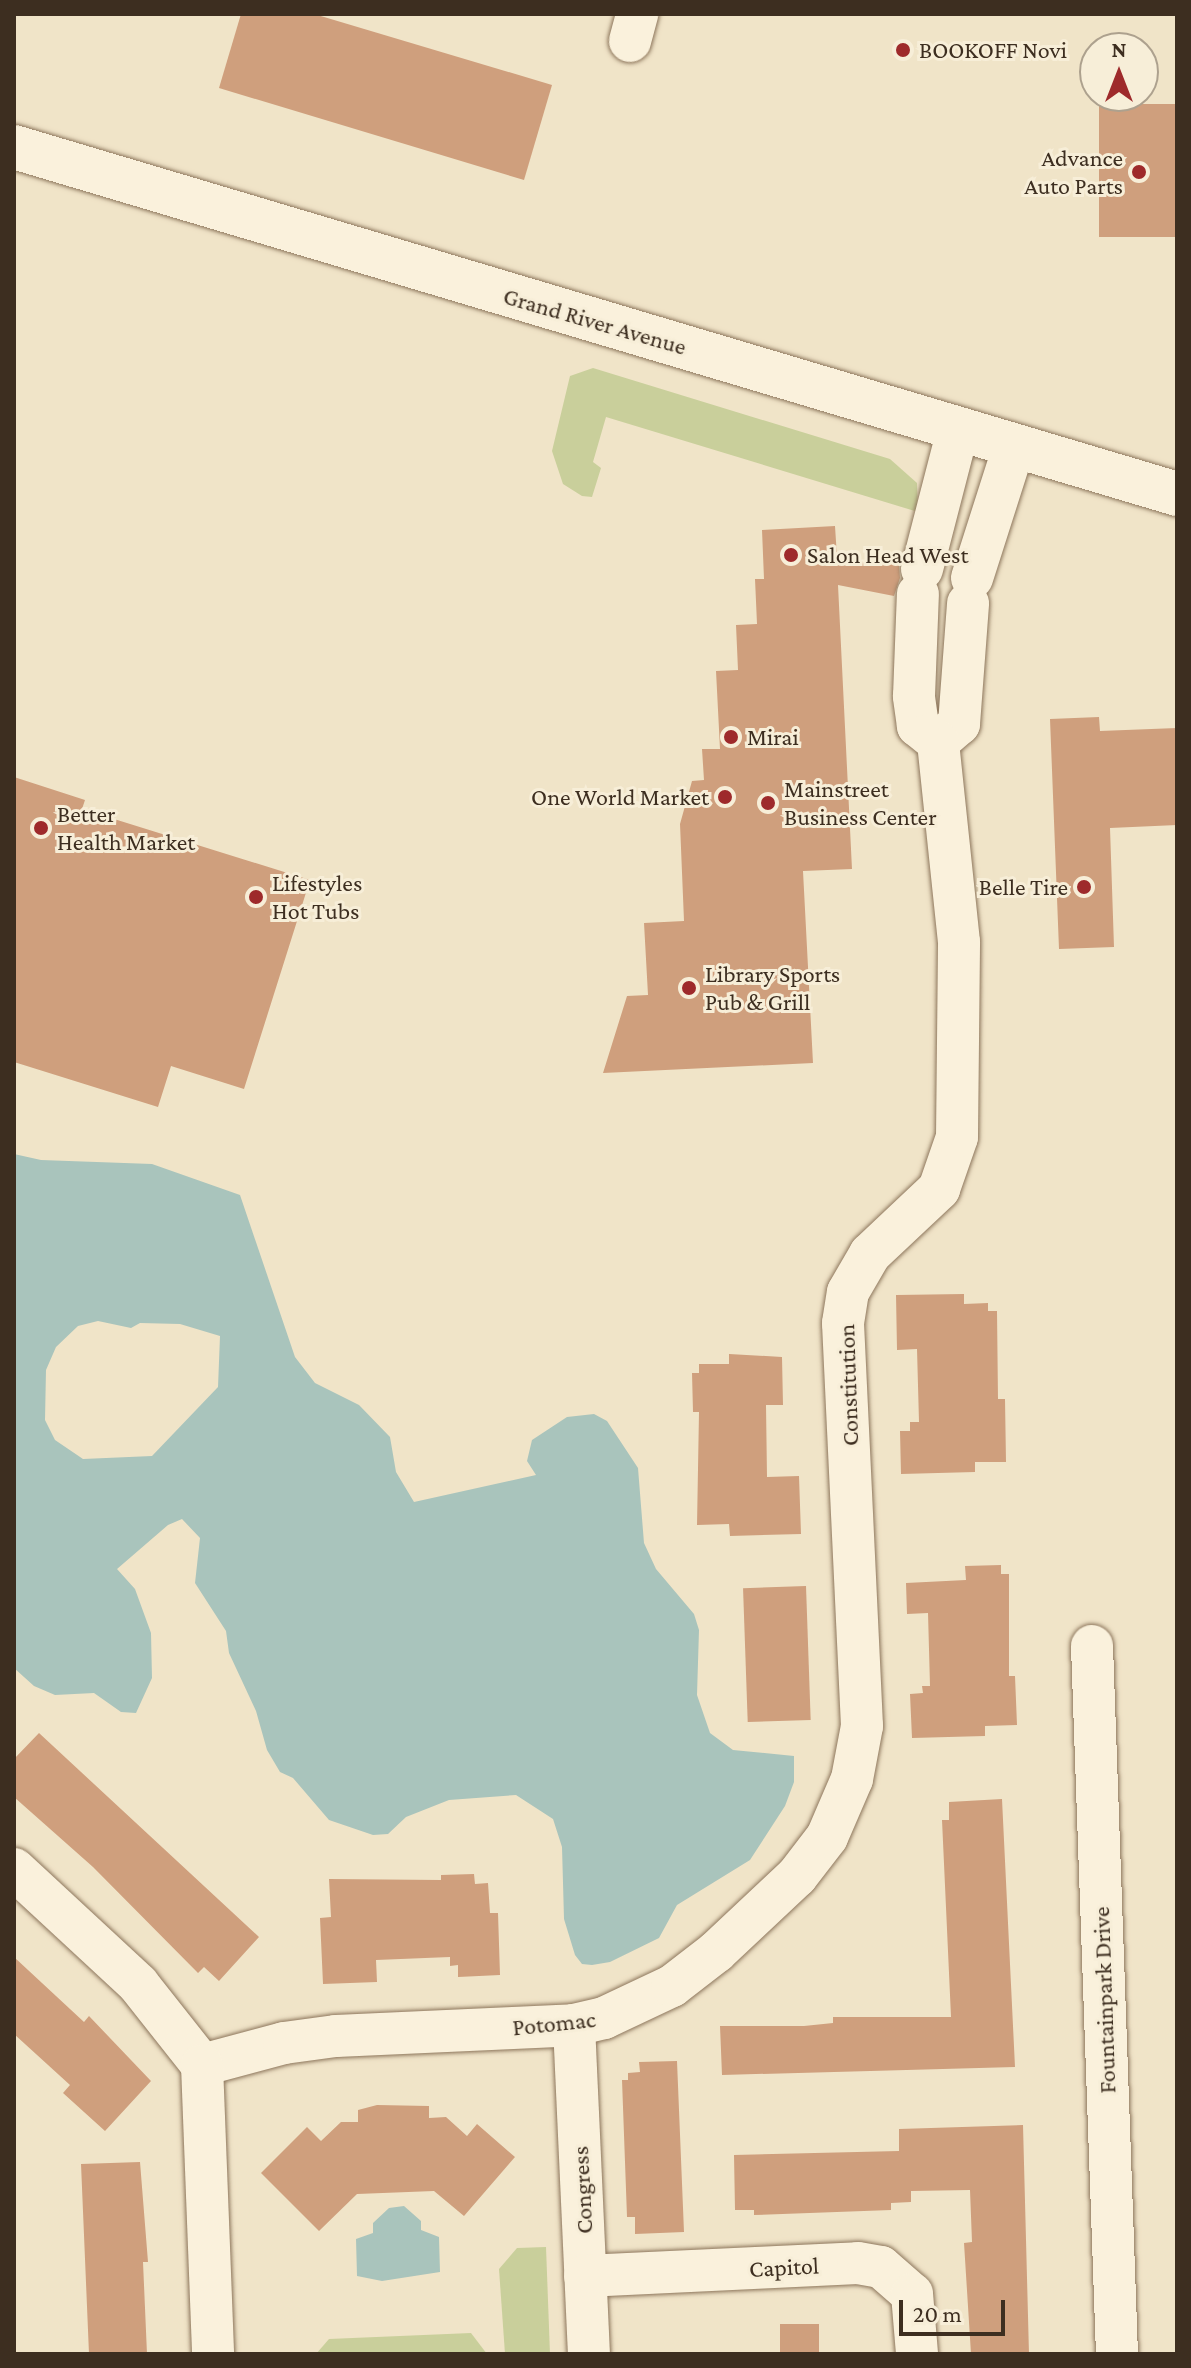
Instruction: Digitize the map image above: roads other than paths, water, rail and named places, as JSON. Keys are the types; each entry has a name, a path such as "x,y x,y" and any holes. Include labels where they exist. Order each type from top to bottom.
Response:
{"main road":[{"name":"Grand River Avenue","path":"14,147 1177,494"}],"street":[{"name":"Constitution","path":"852,1779 862,1726 843,1323 848,1292 870,1254 939,1189 957,1137 959,942 938,742 918,726 916,711 920,582 958,430"},
{"path":"938,742 959,724 970,590 1014,446"},
{"name":"Fountainpark Drive","path":"1092,1646 1117,2354"},
{"name":"Potomac","path":"202,2065 284,2043 336,2036 574,2025 634,2007 672,1986 748,1925 797,1876 827,1837 852,1779"},
{"path":"16,1873 138,1984 202,2065 213,2354"},
{"name":"Congress","path":"574,2025 589,2354"},
{"name":"Capitol","path":"585,2276 858,2263 881,2267 912,2294 917,2354"}],"water":[{"path":"14,1154 41,1160 152,1164 240,1195 295,1357 315,1383 359,1405 390,1437 396,1472 414,1502 536,1475 527,1461 532,1440 567,1417 594,1414 607,1421 638,1468 644,1543 656,1569 694,1614 699,1630 697,1695 710,1733 733,1750 794,1756 794,1782 785,1806 750,1860 677,1905 659,1938 610,1962 582,1964 575,1955 564,1919 562,1847 553,1819 516,1795 449,1800 406,1817 388,1834 373,1835 329,1820 293,1778 280,1772 267,1750 256,1711 229,1653 226,1631 195,1583 200,1538 182,1519 168,1525 117,1569 135,1589 151,1633 152,1678 136,1713 121,1712 94,1693 55,1695 34,1686 14,1668","holes":["98,1321 131,1328 140,1323 180,1324 220,1336 218,1387 152,1456 83,1459 55,1440 45,1420 46,1370 56,1347 78,1326"]},
{"path":"404,2206 421,2221 421,2230 439,2237 440,2272 382,2281 357,2276 356,2239 373,2233 373,2223 389,2208"}],"place":[{"name":"BOOKOFF Novi","path":"903,50"},
{"name":"Advance Auto Parts","path":"1139,172"},
{"name":"Salon Head West","path":"791,555"},
{"name":"Mirai","path":"731,737"},
{"name":"One World Market","path":"725,797"},
{"name":"Mainstreet Business Center","path":"768,803"},
{"name":"Better Health Market","path":"41,828"},
{"name":"Belle Tire","path":"1084,887"},
{"name":"Lifestyles Hot Tubs","path":"256,897"},
{"name":"Library Sports Pub & Grill","path":"689,988"}]}
